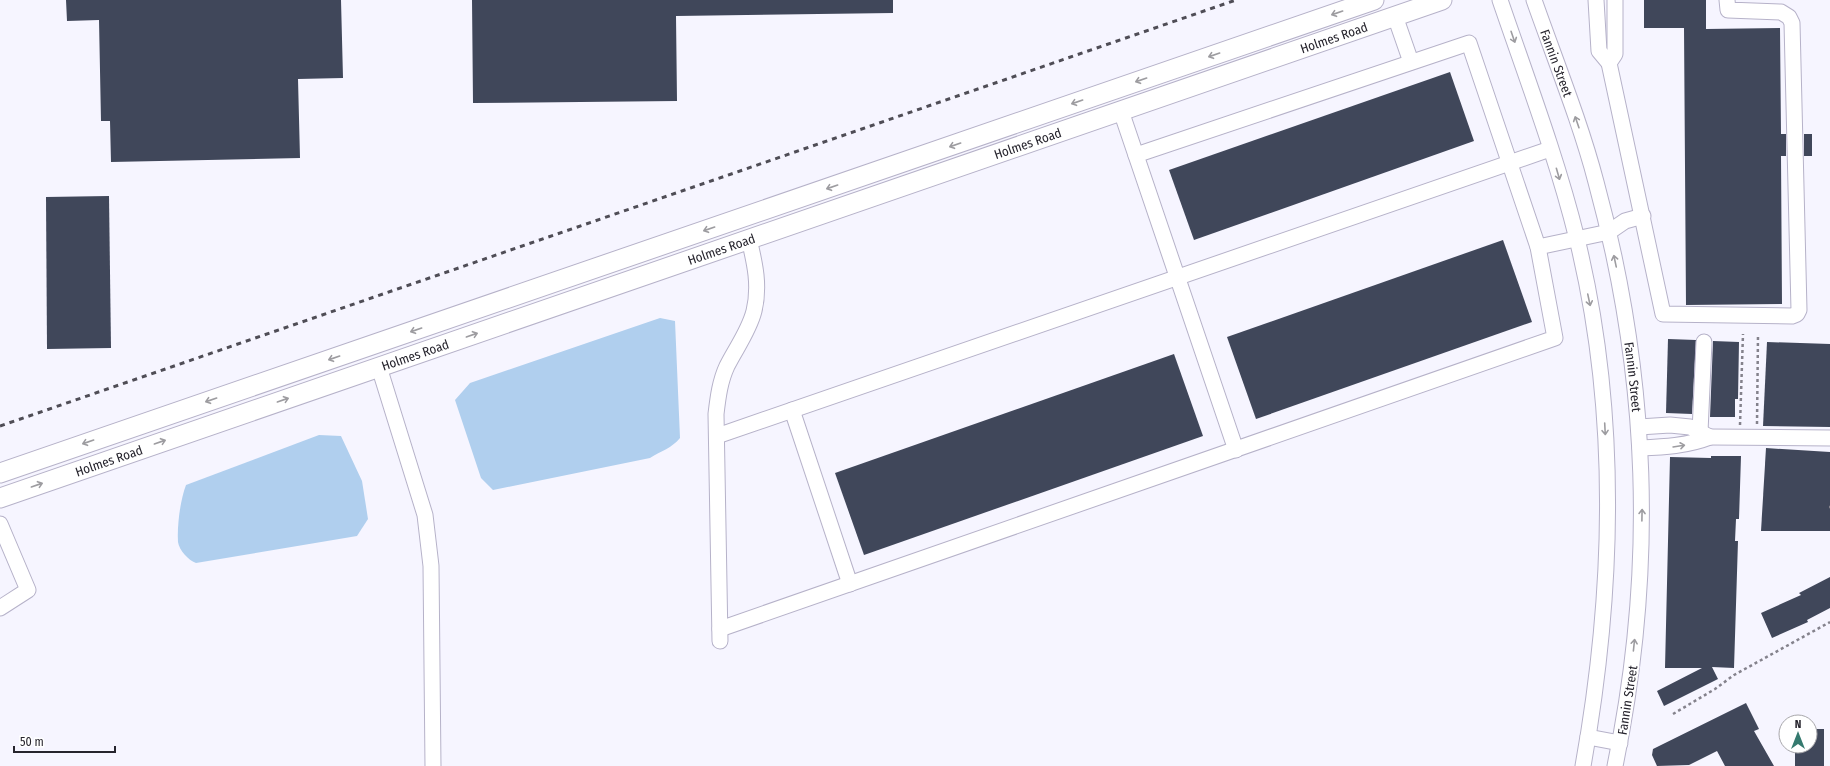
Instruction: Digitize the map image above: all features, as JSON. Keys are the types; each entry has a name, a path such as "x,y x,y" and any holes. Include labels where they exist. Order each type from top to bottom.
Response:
{"main road":[{"name":"Holmes Road","path":"0,473 1374,0"},
{"name":"Holmes Road","path":"0,498 1442,0"},
{"path":"1114,90 1121,111"},
{"path":"740,218 749,239"},
{"path":"371,345 379,367"}],"street":[{"path":"1500,0 1550,149 1577,239 1594,324 1602,390 1607,471 1604,617 1583,766"},
{"name":"Fannin Street","path":"1534,0 1591,164 1609,232 1629,332 1639,427 1642,497 1642,566 1630,681 1615,766"},
{"path":"1596,0 1599,51 1609,63 1663,314 1792,316 1797,314 1799,310 1792,23 1789,17 1781,12 1728,10 1727,0"},
{"path":"1609,63 1615,54 1615,0"},
{"path":"1395,16 1411,62"},
{"path":"749,239 757,270 758,291 754,312 746,333 726,367 718,392 716,436 720,635 850,584 1555,338 1538,247 1469,43 1136,155"},
{"path":"1121,111 1236,450"},
{"path":"716,436 1550,149"},
{"path":"1538,247 1609,232 1625,221 1643,216"},
{"path":"1704,342 1705,434"},
{"path":"379,367 405,446 426,522 431,566 433,766"},
{"path":"792,410 850,584"},
{"path":"1639,427 1683,426 1690,427 1705,434 1740,437 1830,438"},
{"path":"1640,448 1675,446 1694,443 1705,434"},
{"path":"0,524 28,590 0,608"},
{"path":"1588,737 1620,743"}],"path":[{"path":"1740,437 1743,334"},
{"path":"1756,437 1758,335"},
{"path":"1673,714 1715,689 1734,675 1830,622"}],"water":[{"path":"660,318 675,321 680,438 677,441 670,447 650,458 493,490 481,478 455,400 470,383"},
{"path":"319,435 341,436 362,481 368,519 357,536 196,563 185,555 180,548 178,536 181,506 186,485"}],"building":[{"path":"66,0 341,0 343,78 298,79 300,158 111,162 110,121 101,121 99,20 67,21"},
{"path":"472,0 893,0 893,13 676,16 677,101 473,103"},
{"path":"1644,0 1706,0 1706,29 1780,28 1781,134 1786,134 1786,156 1781,156 1782,304 1686,305 1684,28 1644,28"},
{"path":"1450,72 1474,141 1194,240 1169,170"},
{"path":"1804,134 1812,134 1812,156 1804,156"},
{"path":"109,196 111,348 47,349 46,197"},
{"path":"1503,240 1532,322 1256,419 1227,337"},
{"path":"1668,339 1696,340 1692,414 1666,413"},
{"path":"1713,341 1739,342 1738,399 1735,399 1735,417 1710,417"},
{"path":"1767,342 1830,344 1830,427 1763,426"},
{"path":"1174,354 1203,436 864,555 835,473"},
{"path":"1766,448 1830,452 1830,531 1761,531"},
{"path":"1711,456 1741,456 1739,519 1736,519 1735,541 1738,541 1734,668 1712,667 1718,679 1664,706 1657,691 1702,668 1665,668 1670,457 1711,458"},
{"path":"1830,577 1830,608 1807,620 1808,622 1772,638 1761,613 1801,595 1799,593"},
{"path":"1746,703 1759,729 1754,731 1774,766 1725,766 1717,751 1689,765 1657,766 1652,755 1653,749"},
{"path":"1818,729 1824,729 1824,766 1795,766 1795,754 1818,754"}],"railway":[{"path":"0,426 1236,0"}]}
